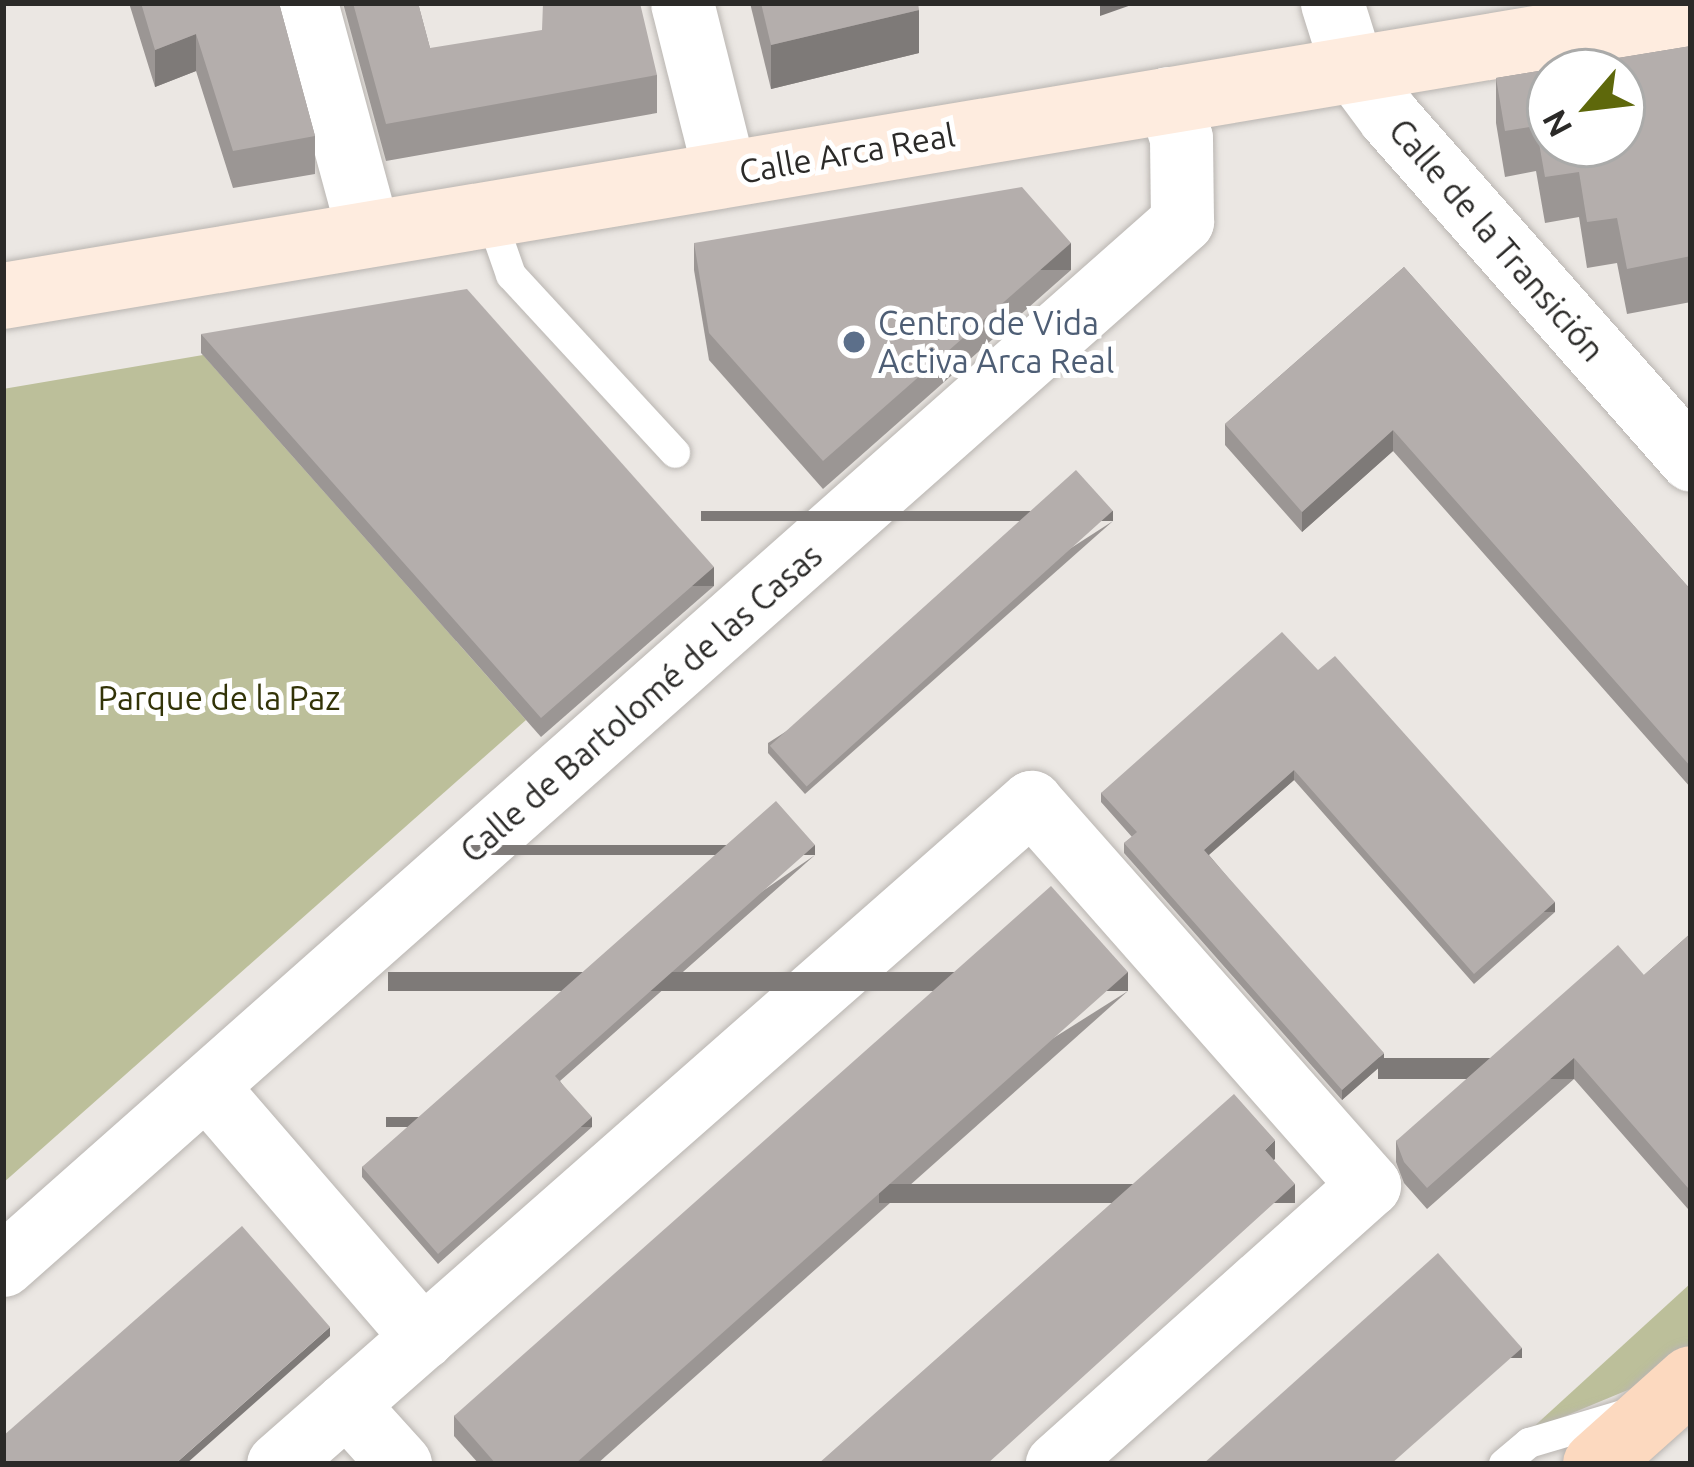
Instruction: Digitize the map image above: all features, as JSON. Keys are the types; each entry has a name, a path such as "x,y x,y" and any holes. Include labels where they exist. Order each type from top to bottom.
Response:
{"main road":[{"path":"1596,1464 1679,1390"}],"street":[{"path":"305,3 369,235"},
{"path":"682,3 725,174"},
{"name":"Calle de la Transición","path":"1332,3 1352,67 1389,117 1691,460"},
{"name":"Calle Arca Real","path":"3,296 1691,13"},
{"name":"Calle de Bartolomé de las Casas","path":"3,1264 1182,221 1180,137 1168,98"},
{"path":"278,1464 1031,802 1369,1185 1058,1464"},
{"path":"206,1086 423,1336"},
{"path":"346,1404 400,1464"}],"lane":[{"path":"490,215 511,275 675,453"},
{"path":"1504,1464 1529,1443 1679,1390"}],"green space":[{"name":"Parque de la Paz","path":"203,355 526,720 3,1183 3,389"},
{"path":"1691,1283 1691,1344 1652,1380 1529,1431"}],"building":[{"path":"141,3 279,3 315,136 233,151 196,34 155,50"},
{"path":"353,3 418,3 430,48 542,30 543,3 640,3 657,75 386,124"},
{"path":"761,3 918,3 919,10 771,45"},
{"path":"1691,46 1691,256 1627,269 1617,218 1587,222 1579,172 1545,177 1543,168 1646,168 1646,53"},
{"path":"1526,73 1526,128 1505,131 1496,78"},
{"name":"Centro de Vida Activa Arca Real","path":"1022,187 1071,243 823,461 709,333 694,243"},
{"path":"1404,267 1691,590 1691,767 1393,430 1302,512 1225,424"},
{"path":"467,289 714,567 541,718 201,334"},
{"path":"1076,470 1113,511 807,787 770,746"},
{"path":"1282,632 1318,670 1335,656 1555,902 1474,974 1294,770 1204,850 1384,1053 1342,1090 1124,843 1137,832 1101,793"},
{"path":"776,801 815,845 555,1076 592,1117 438,1254 362,1167"},
{"path":"1051,886 1128,972 575,1464 496,1464 454,1416"},
{"path":"1691,933 1691,1186 1574,1058 1427,1188 1404,1162 1396,1141 1618,945 1644,975"},
{"path":"1234,1094 1275,1140 1265,1150 1295,1184 987,1464 818,1464"},
{"path":"242,1226 330,1327 175,1464 3,1464 3,1436"},
{"path":"1438,1253 1522,1348 1391,1464 1203,1464"}],"place":[{"name":"Centro de Vida Activa Arca Real","path":"854,342"}]}
